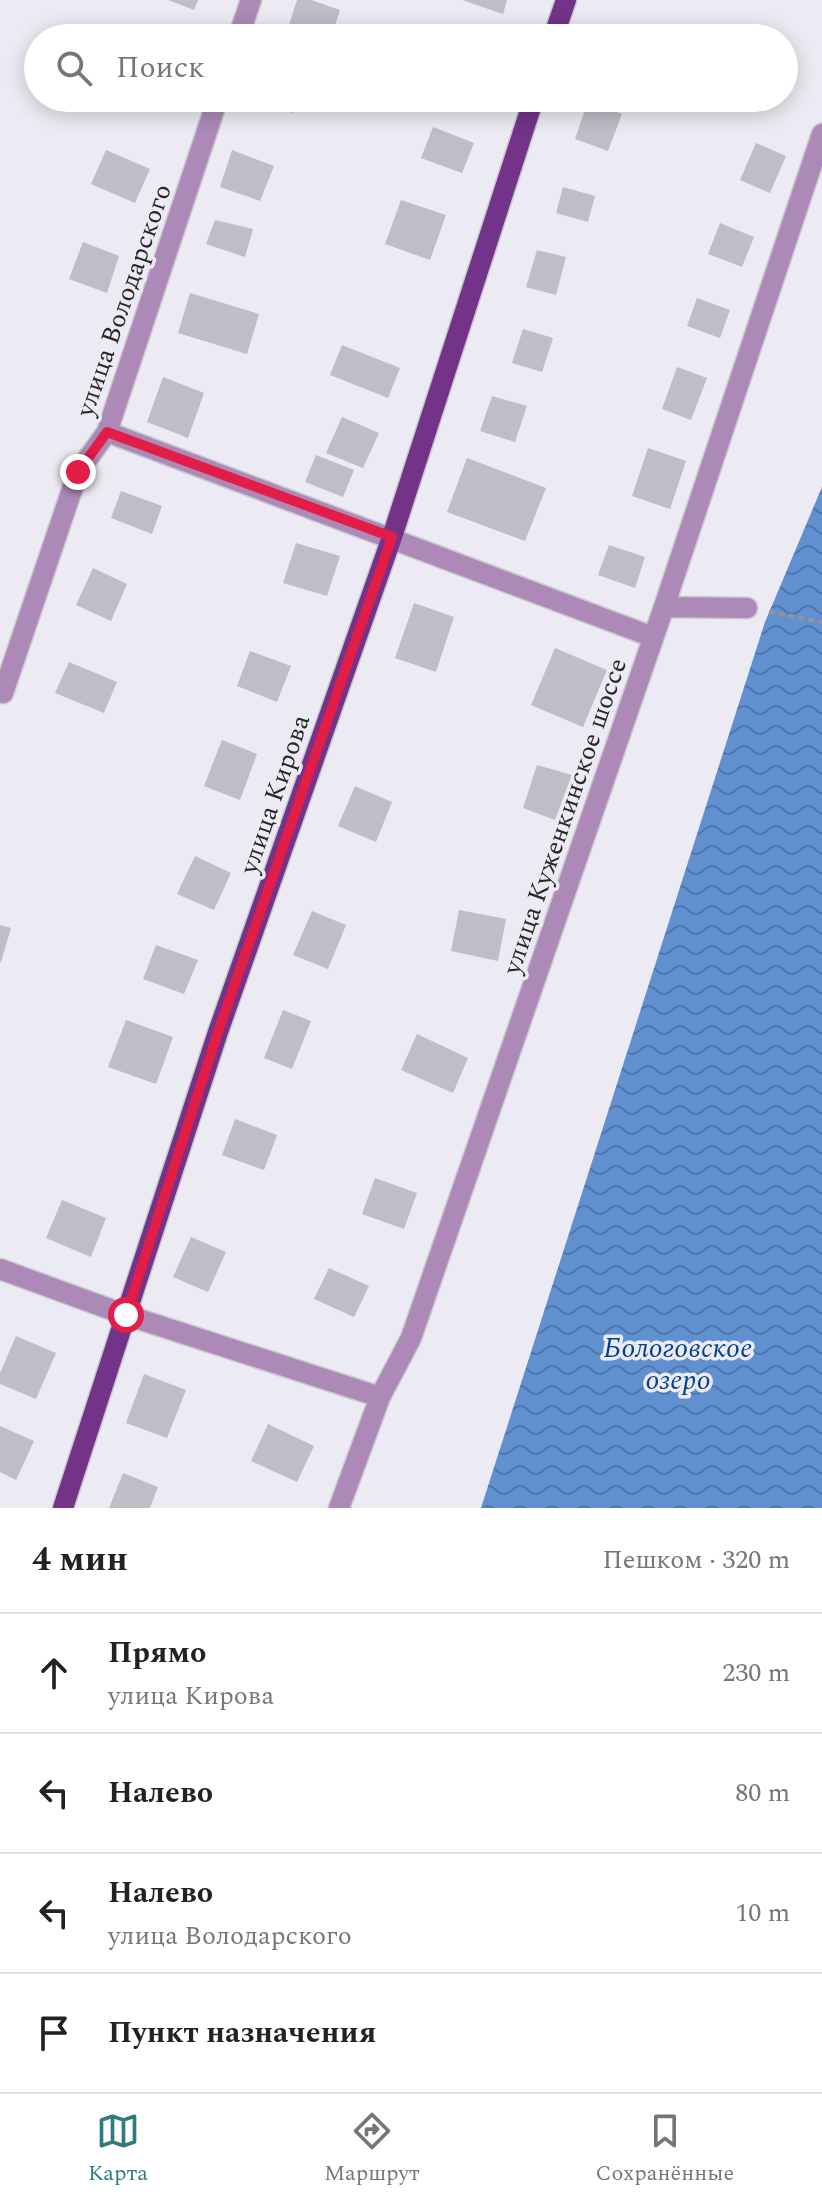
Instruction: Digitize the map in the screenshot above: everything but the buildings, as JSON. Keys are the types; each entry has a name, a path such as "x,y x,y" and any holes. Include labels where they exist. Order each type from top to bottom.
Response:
{"main road":[{"path":"558,24 566,0"},
{"name":"улица Кирова","path":"63,1508 218,1032 392,537 529,112"}],"street":[{"path":"243,24 251,0"},
{"name":"улица Володарского","path":"3,693 78,472 107,432 213,112"},
{"name":"улица Куженкинское шоссе","path":"339,1508 380,1397 411,1338 664,607 822,134"},
{"path":"107,432 653,637"},
{"path":"664,607 747,608"},
{"path":"0,1269 126,1315 380,1397"}],"path":[{"path":"747,608 822,622"}],"water":[{"name":"Бологовское озеро","path":"822,487 822,1508 481,1508 765,622"}],"route":[{"path":"78,472 107,432 392,537 218,1032 126,1315"}]}
